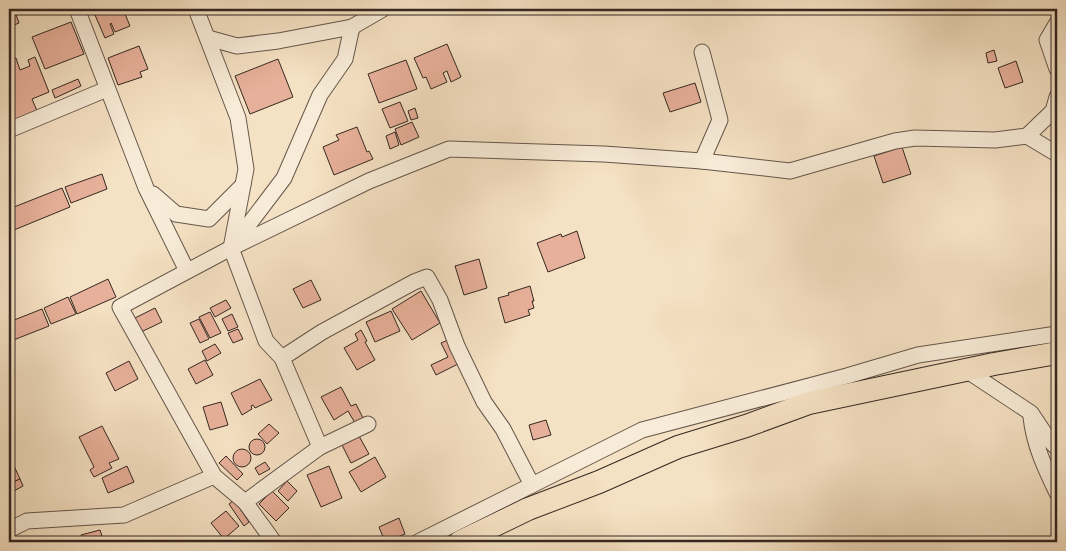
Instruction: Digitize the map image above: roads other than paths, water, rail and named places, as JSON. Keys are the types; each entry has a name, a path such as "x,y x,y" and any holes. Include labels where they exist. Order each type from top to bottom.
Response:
{"main road":[{"path":"460,542 528,509 600,482 678,447 746,426 809,403 1057,353"}],"street":[{"path":"76,9 146,188 188,271"},
{"path":"196,9 238,118 246,169 231,248 266,341 282,358 320,446"},
{"path":"208,38 237,46 278,41 352,27 383,9"},
{"path":"1057,23 1047,40 1057,69"},
{"path":"231,248 284,178 320,95 345,59 352,27"},
{"path":"220,70 237,46"},
{"path":"702,52 720,120 702,161"},
{"path":"9,130 106,88"},
{"path":"274,542 245,502 214,476 120,307 231,248 369,181 449,149 604,154 702,161 790,171 895,141 915,138 994,140 1027,136 1053,111 1057,97"},
{"path":"1027,136 1057,154"},
{"path":"146,188 176,214 209,219 243,185"},
{"path":"282,358 322,332 427,276 440,300 457,346 484,402 503,429 532,485"},
{"path":"418,542 642,430 847,376 918,355 1057,334"},
{"path":"966,370 1031,413 1049,440 1057,448"},
{"path":"1031,413 1033,435 1044,466 1057,493"},
{"path":"245,502 320,446 368,424"},
{"path":"9,530 28,521 124,516 214,476"}]}
